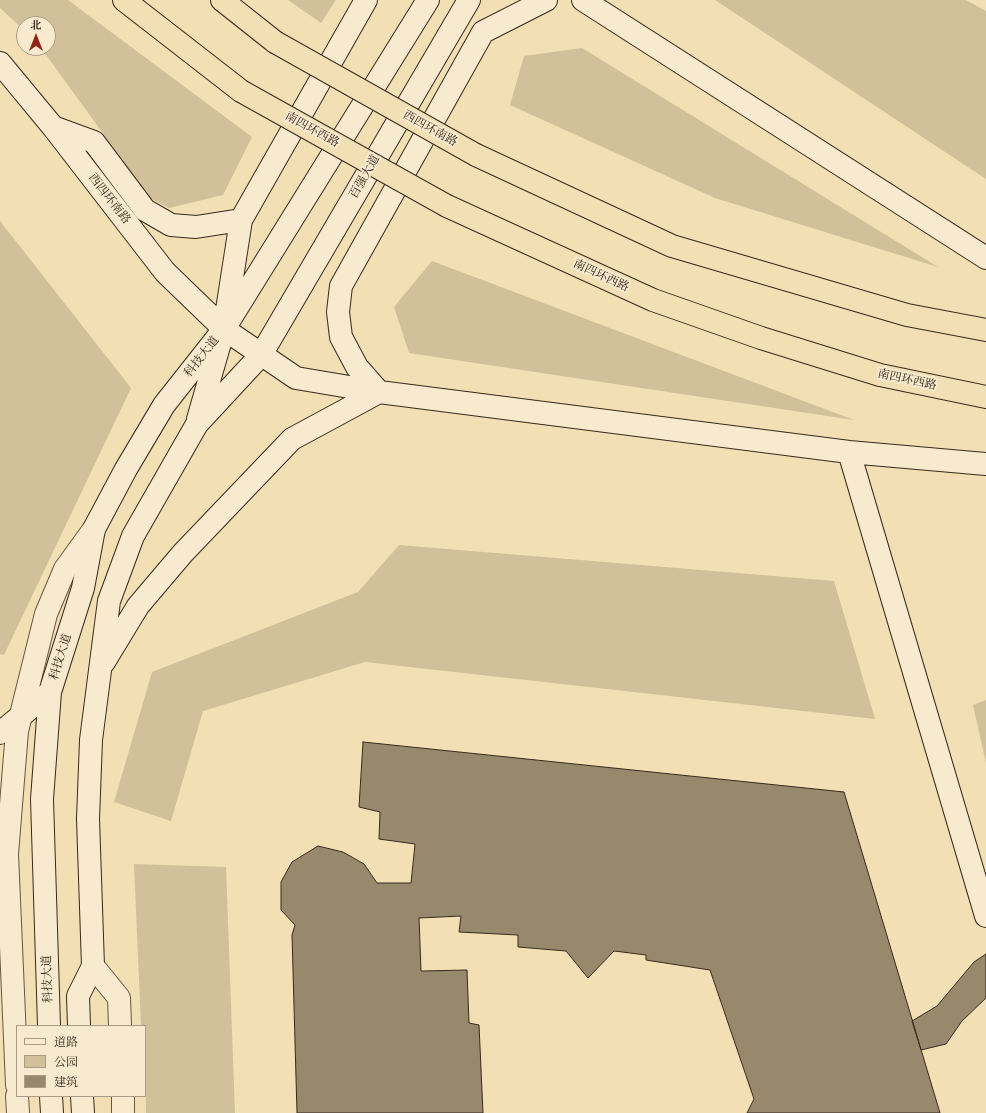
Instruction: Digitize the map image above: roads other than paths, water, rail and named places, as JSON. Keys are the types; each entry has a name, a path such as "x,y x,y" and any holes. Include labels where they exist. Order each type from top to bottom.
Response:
{"highway":[{"name":"南四环西路","path":"124,0 241,91 447,206 653,300 761,338 880,375 986,397"},
{"name":"西四环南路","path":"222,0 274,42 476,155 672,246 907,315 986,330"}],"main road":[{"path":"79,1025 78,996 93,966 88,819 91,740 109,601 133,536 196,424 224,329 241,220 366,0"},
{"path":"224,329 428,0"},
{"name":"百强大道","path":"261,355 469,0"},
{"path":"380,392 357,367 341,337 338,312 341,286 483,32 546,0"},
{"path":"583,0 986,258"},
{"name":"西四环南路","path":"2,69 53,127 165,272 224,329 261,355"},
{"path":"53,127 94,142 144,210 171,225 196,227 241,220"},
{"name":"科技大道","path":"49,1025 42,799 50,692 83,588 94,529 126,469 164,405 224,329"},
{"path":"196,424 261,355 296,378 380,392 849,452 986,464"},
{"path":"100,669 138,606 183,553 292,439 380,392"},
{"path":"849,452 986,916"},
{"path":"16,1062 7,854 17,731 46,614 65,569 94,529"},
{"path":"0,733 50,692"},
{"path":"93,966 119,998 120,1025"},
{"path":"17,1097 18,1113"},
{"path":"51,1097 52,1113"},
{"path":"82,1097 83,1113"},
{"path":"123,1097 123,1113"}]}
